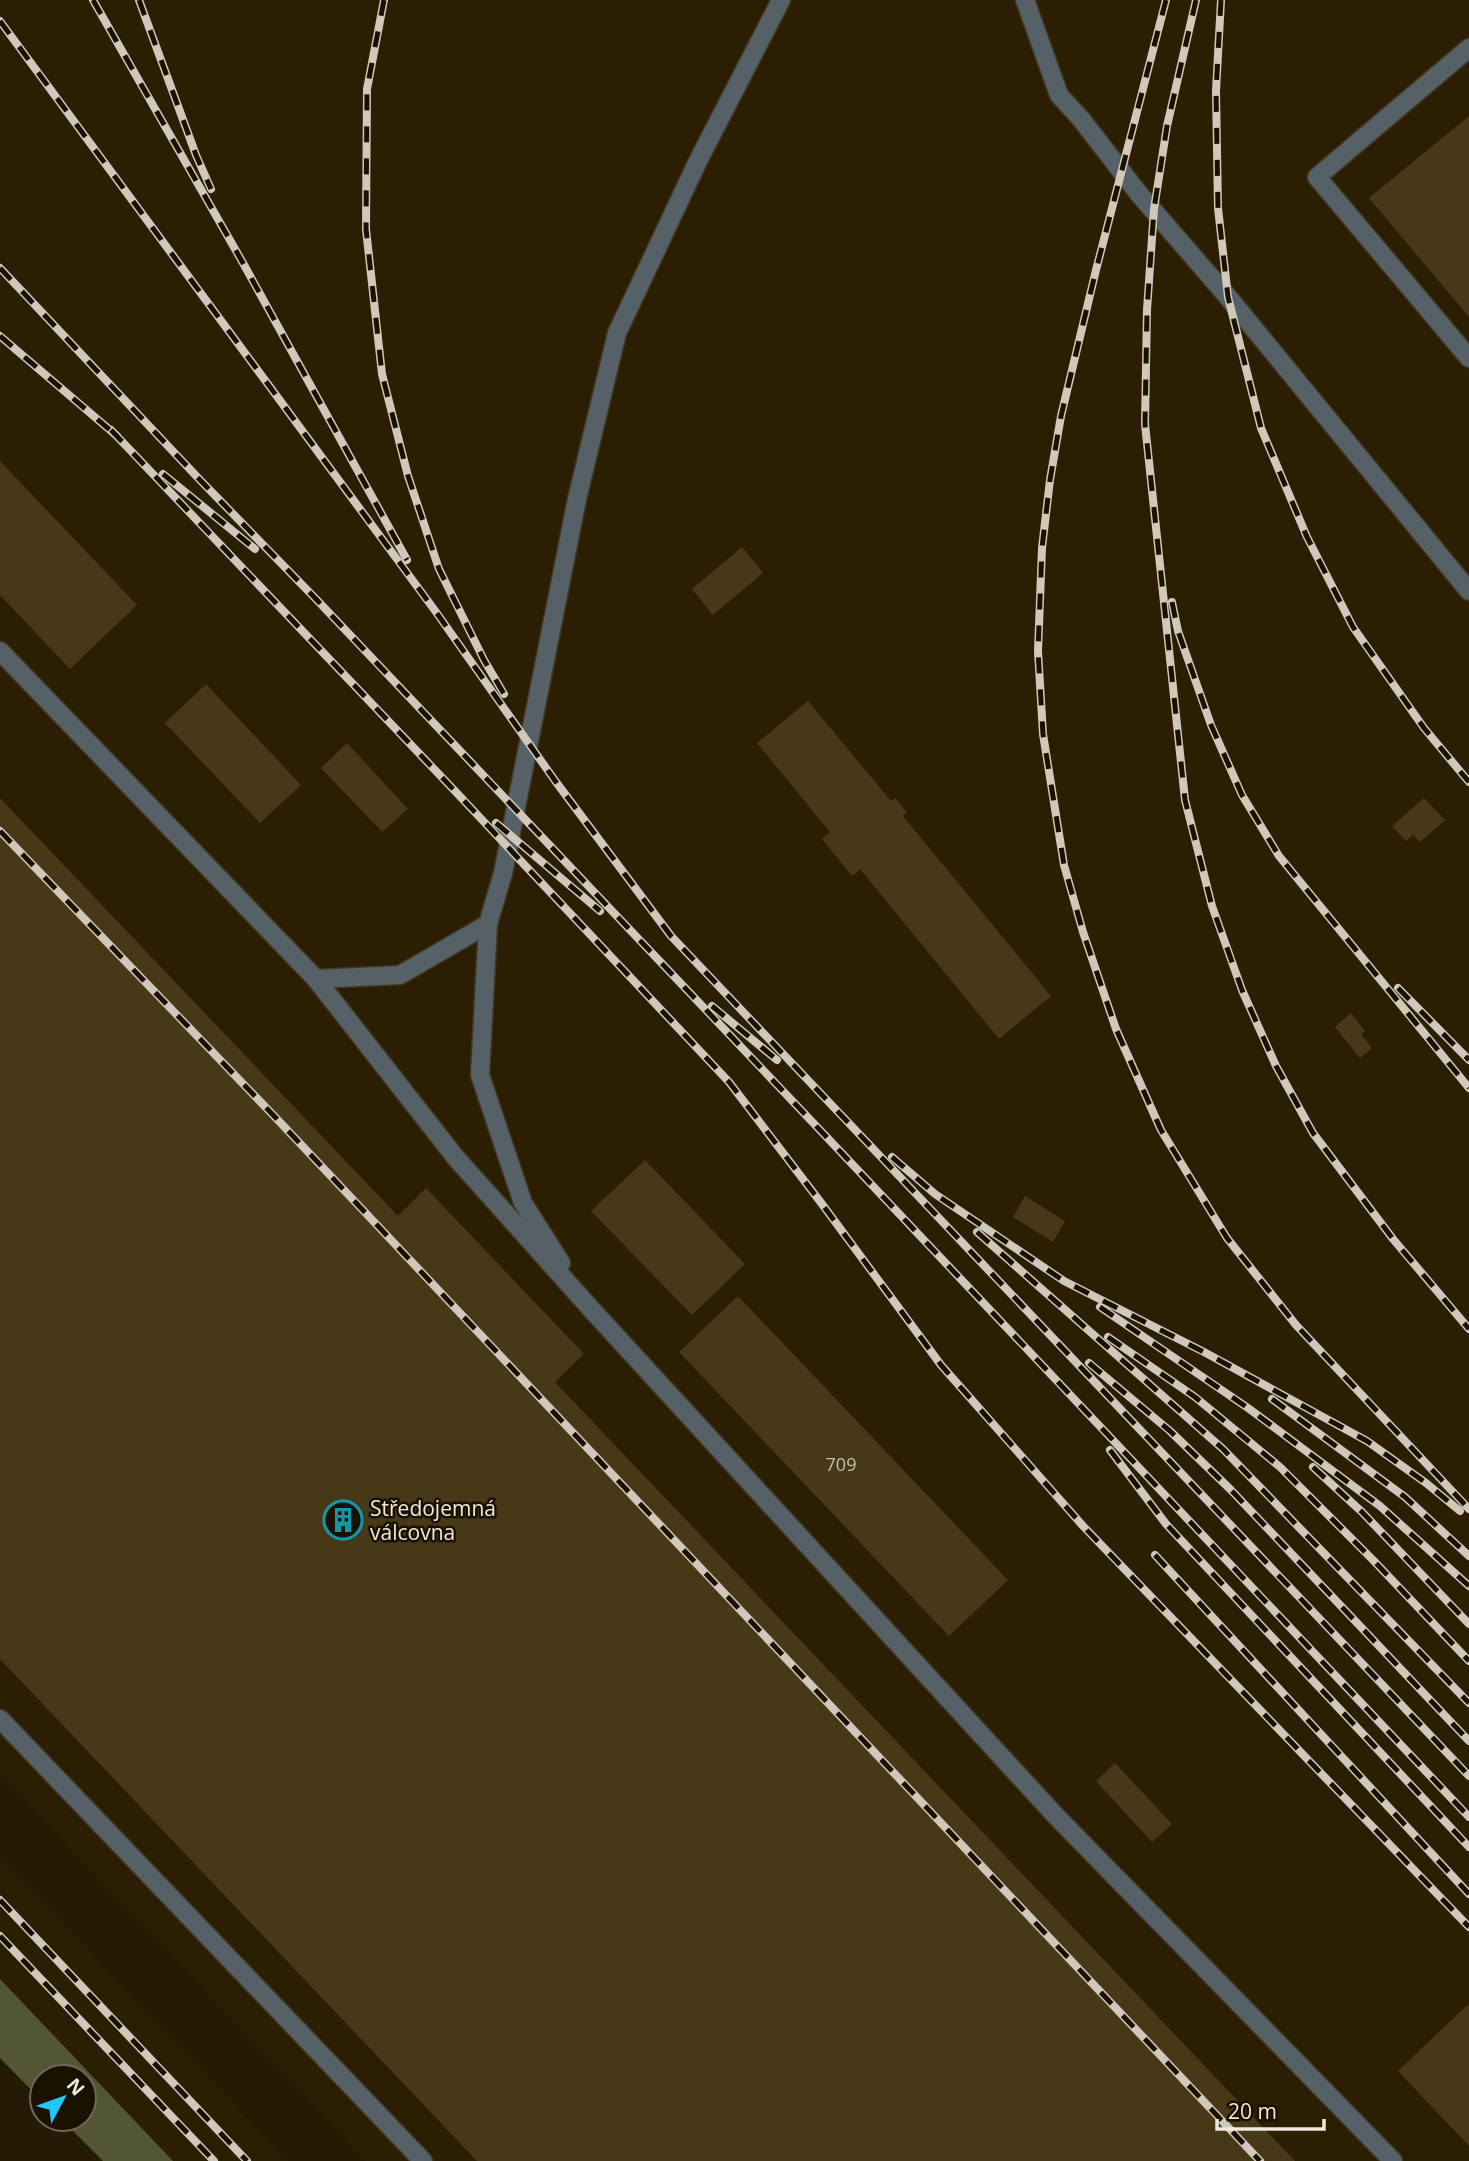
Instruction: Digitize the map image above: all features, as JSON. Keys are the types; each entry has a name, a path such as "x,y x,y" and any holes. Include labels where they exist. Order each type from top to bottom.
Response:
{"lane":[{"path":"592,1310 523,1203 480,1075 488,924 503,873 577,499 617,333 698,162 781,0"},
{"path":"1025,0 1059,95 1469,591"},
{"path":"1469,48 1317,177 1469,358"},
{"path":"0,651 316,979 456,1158 1054,1814 1393,2161"},
{"path":"316,979 400,975 488,924"},
{"path":"0,1719 423,2161"}],"shaded area":[{"path":"0,0 1469,0 1469,2161 366,2161 0,1774"},
{"path":"0,1857 288,2161 173,2161 98,2082 98,2063 80,2063 0,1979"}],"green space":[{"path":"0,1979 80,2063 28,2063 28,2087 0,2058"},
{"path":"98,2082 173,2161 103,2161 75,2133 98,2133"}],"building":[{"path":"1469,116 1469,317 1369,198"},
{"path":"0,461 137,605 70,669 0,595"},
{"path":"742,547 763,573 713,615 692,589"},
{"path":"206,684 301,785 260,823 165,723"},
{"path":"808,701 891,801 895,798 907,813 903,816 1051,996 999,1039 860,869 852,876 822,839 830,832 757,743"},
{"path":"347,743 408,809 382,832 321,768"},
{"name":"Středojemná válcovna","path":"0,798 398,1216 426,1188 584,1354 555,1382 1295,2161 477,2161 0,1659"},
{"path":"1424,798 1445,820 1420,842 1413,835 1406,841 1392,826"},
{"path":"1351,1013 1365,1031 1361,1034 1372,1048 1360,1058 1335,1027"},
{"path":"645,1160 745,1264 692,1315 591,1211"},
{"path":"1025,1196 1065,1221 1053,1242 1013,1217"},
{"path":"738,1296 1008,1580 949,1636 679,1352"},
{"path":"1115,1763 1172,1824 1152,1842 1096,1781"},
{"path":"1469,2006 1469,2146 1398,2071"}],"railway":[{"path":"93,0 243,263 407,560"},
{"path":"139,0 211,189"},
{"path":"384,0 367,89 366,229 382,374 408,476 439,569 504,694"},
{"path":"1166,0 1096,270 1061,416 1050,480 1042,548 1038,651 1043,734 1064,865 1083,932 1116,1029 1161,1130 1227,1238 1296,1325 1469,1509"},
{"path":"1196,0 1167,126 1154,209 1147,310 1145,424 1185,800 1212,906 1242,990 1276,1066 1313,1133 1393,1239 1469,1329"},
{"path":"1221,0 1216,91 1218,208 1228,297 1261,428 1307,537 1353,627 1424,728 1469,782"},
{"path":"0,21 671,936 1469,1776"},
{"path":"0,268 1469,1817"},
{"path":"0,336 117,436"},
{"path":"111,430 729,1082 941,1365 1083,1526 1469,1927"},
{"path":"163,474 255,549"},
{"path":"1172,602 1178,631 1211,725 1242,795 1279,856 1469,1088"},
{"path":"496,823 600,911"},
{"path":"0,831 276,1118 1260,2161"},
{"path":"1398,988 1469,1060"},
{"path":"712,1006 777,1060"},
{"path":"892,1157 935,1194 1064,1281 1204,1352 1367,1441 1460,1511"},
{"path":"977,1232 1223,1449 1469,1703"},
{"path":"1100,1307 1248,1408 1380,1506 1469,1586"},
{"path":"1108,1337 1195,1397 1280,1467 1469,1661"},
{"path":"1089,1363 1170,1431 1231,1490 1469,1741"},
{"path":"1272,1399 1405,1497 1469,1556"},
{"path":"1110,1450 1166,1524 1469,1847"},
{"path":"1313,1467 1362,1512 1469,1624"},
{"path":"1155,1555 1469,1894"},
{"path":"0,1900 247,2161"},
{"path":"0,1936 214,2161"}],"place":[{"name":"Středojemná válcovna","path":"343,1520"}]}
